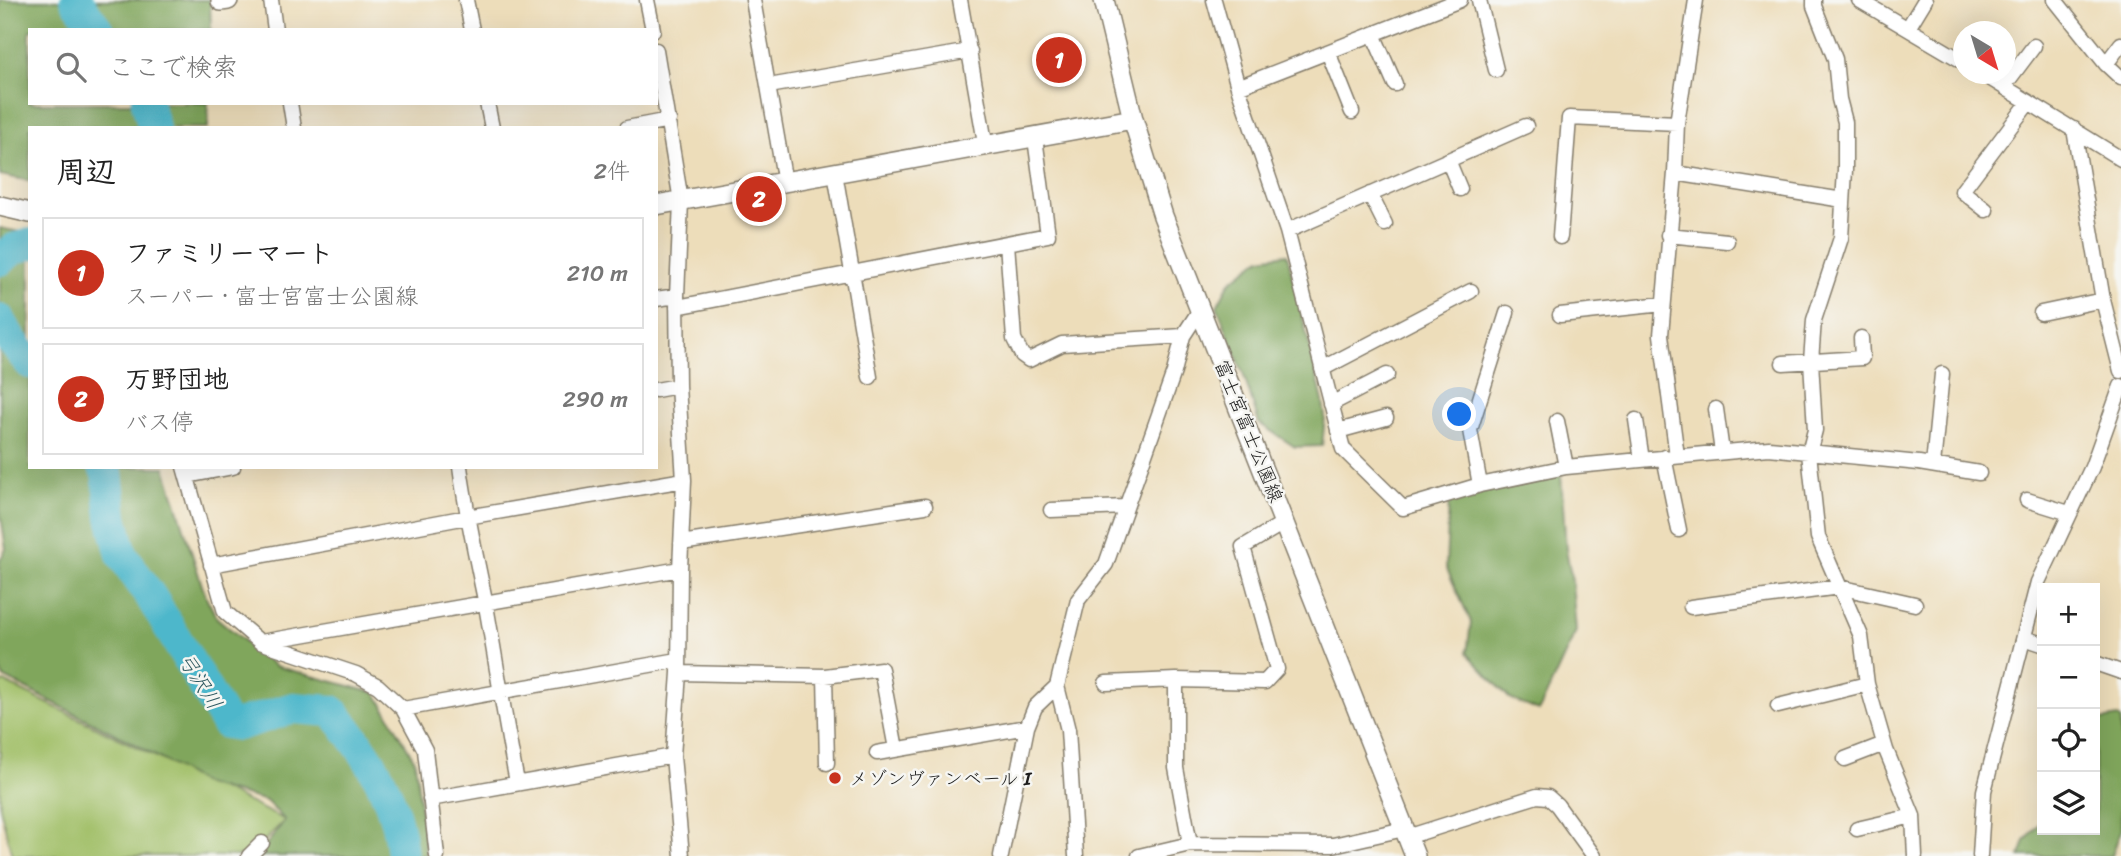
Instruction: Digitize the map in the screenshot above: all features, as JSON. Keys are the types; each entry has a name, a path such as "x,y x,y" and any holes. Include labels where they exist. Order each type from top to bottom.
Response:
{"main road":[{"name":"富士宮富士公園線","path":"1104,0 1133,119 1163,216 1415,856"},
{"path":"658,205 986,148 1133,119"},
{"path":"0,206 28,213"}],"street":[{"path":"271,0 275,28"},
{"path":"466,0 472,28"},
{"path":"648,0 653,28"},
{"path":"753,0 785,183"},
{"path":"960,0 986,148"},
{"path":"1214,0 1238,87 1287,231 1343,449 1403,508 1480,485 1566,467 1769,448 1933,465 1979,473"},
{"path":"1238,87 1460,0"},
{"path":"1479,0 1496,70"},
{"path":"1679,530 1670,456 1661,335 1677,123 1696,0"},
{"path":"1814,0 1835,60 1839,99 1845,122 1841,238 1814,320 1811,361 1815,430 1809,453 1818,537 1861,636 1867,684 1884,744 1913,816 1915,856"},
{"path":"1859,0 1953,55"},
{"path":"1908,28 1925,0"},
{"path":"2054,0 2106,64 2121,78"},
{"path":"1373,34 1395,84"},
{"path":"2106,64 2121,44"},
{"path":"2004,86 2034,46"},
{"path":"769,86 970,51"},
{"path":"1328,52 1352,112"},
{"path":"658,62 681,201 677,302 678,386 684,480 679,666 673,756 682,856"},
{"path":"2000,84 2121,159"},
{"path":"1986,209 1962,191 2029,102"},
{"path":"290,105 294,126"},
{"path":"486,105 492,126"},
{"path":"1560,237 1569,118 1677,123"},
{"path":"638,126 669,120"},
{"path":"1287,231 1526,126"},
{"path":"2074,129 2103,300 2121,371"},
{"path":"658,299 677,302 1048,235 1035,138"},
{"path":"1448,160 1460,189"},
{"path":"835,173 870,377"},
{"path":"1675,173 1843,200"},
{"path":"1370,194 1385,224"},
{"path":"1668,235 1727,241"},
{"path":"1007,243 1014,339 1022,355 1029,360 1062,344 1183,336"},
{"path":"1322,369 1471,291"},
{"path":"2041,313 2103,300"},
{"path":"1560,315 1663,304"},
{"path":"1076,856 1068,730 1057,686 1078,600 1106,564 1174,372 1183,336 1200,310"},
{"path":"1480,485 1470,430 1507,313"},
{"path":"1783,363 1862,358 1861,338"},
{"path":"1933,465 1942,374"},
{"path":"1331,404 1387,375"},
{"path":"658,390 678,386"},
{"path":"1980,856 1984,791 2004,705 2038,582 2092,467 2121,386"},
{"path":"1716,409 1722,452"},
{"path":"1338,431 1386,418"},
{"path":"1636,420 1642,460"},
{"path":"1557,421 1566,467"},
{"path":"214,469 185,472 225,612 260,642 356,674 378,686 403,709 425,750 437,856"},
{"path":"460,469 517,782"},
{"path":"212,565 684,480"},
{"path":"2027,500 2069,513"},
{"path":"681,543 925,506"},
{"path":"1052,510 1126,507"},
{"path":"1106,683 1176,680 1265,681 1277,669 1243,547 1285,522"},
{"path":"260,642 680,569"},
{"path":"1691,607 1839,587 1915,604"},
{"path":"2024,638 2037,642"},
{"path":"2100,665 2121,672"},
{"path":"403,709 499,691 679,666 825,676 881,669 896,749"},
{"path":"825,676 827,763"},
{"path":"1176,680 1176,768 1190,844"},
{"path":"1778,706 1867,684"},
{"path":"1001,856 1027,727 1035,707 1057,686"},
{"path":"877,753 1027,727"},
{"path":"1845,759 1884,744"},
{"path":"430,799 673,756"},
{"path":"1139,856 1190,844 1333,845 1406,833 1537,796 1548,797 1557,805 1594,856"},
{"path":"1857,829 1913,816"},
{"path":"249,856 262,843"}],"green space":[{"path":"0,0 210,0 211,28 28,28 28,105 208,105 208,126 28,126 28,181 0,175"},
{"path":"0,228 28,234 28,469 166,469 205,595 217,618 275,666 376,693 415,761 426,856 249,856 264,848 285,820 266,801 204,784 137,745 3,677 0,670 0,560 6,549 0,510"},
{"path":"1287,254 1323,401 1325,417 1322,446 1295,447 1259,423 1217,306 1230,282 1261,258"},
{"path":"1561,475 1566,549 1576,631 1539,711 1510,699 1467,653 1471,622 1446,567 1449,499"},
{"path":"4,682 285,820 249,856 12,856 0,808 0,684"},
{"path":"2118,717 2121,719 2121,829 2112,856 2020,856 2025,841 2037,826 2037,835 2100,835 2100,720"}],"waterway":[{"name":"弓沢川","path":"76,0 97,28"},
{"name":"弓沢川","path":"148,105 153,126"},
{"name":"弓沢川","path":"0,260 13,249 28,245"},
{"name":"弓沢川","path":"0,320 11,340 28,361"},
{"name":"弓沢川","path":"105,469 112,517 122,555 151,597 226,723 238,725 293,708 332,711 358,744 379,778 394,814 402,856"}],"place":[{"name":"ファミリーマート","path":"1059,60"},
{"name":"万野団地","path":"759,199"},
{"name":"メゾンヴァンベール I","path":"835,778"}]}
